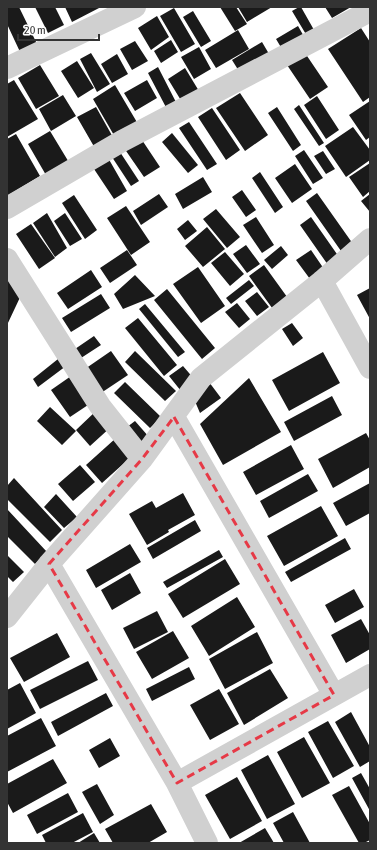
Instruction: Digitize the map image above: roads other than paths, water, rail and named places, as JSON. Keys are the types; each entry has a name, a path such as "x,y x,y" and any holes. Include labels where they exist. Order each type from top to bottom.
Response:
{"street":[{"path":"7,68 136,7"},
{"path":"7,208 122,142 370,11"},
{"path":"7,617 49,564 142,459 201,378 370,240"},
{"path":"7,259 100,406 142,459"},
{"path":"322,280 370,368"},
{"path":"174,417 334,695"},
{"path":"49,564 177,783 207,843"},
{"path":"177,783 370,675"}]}
